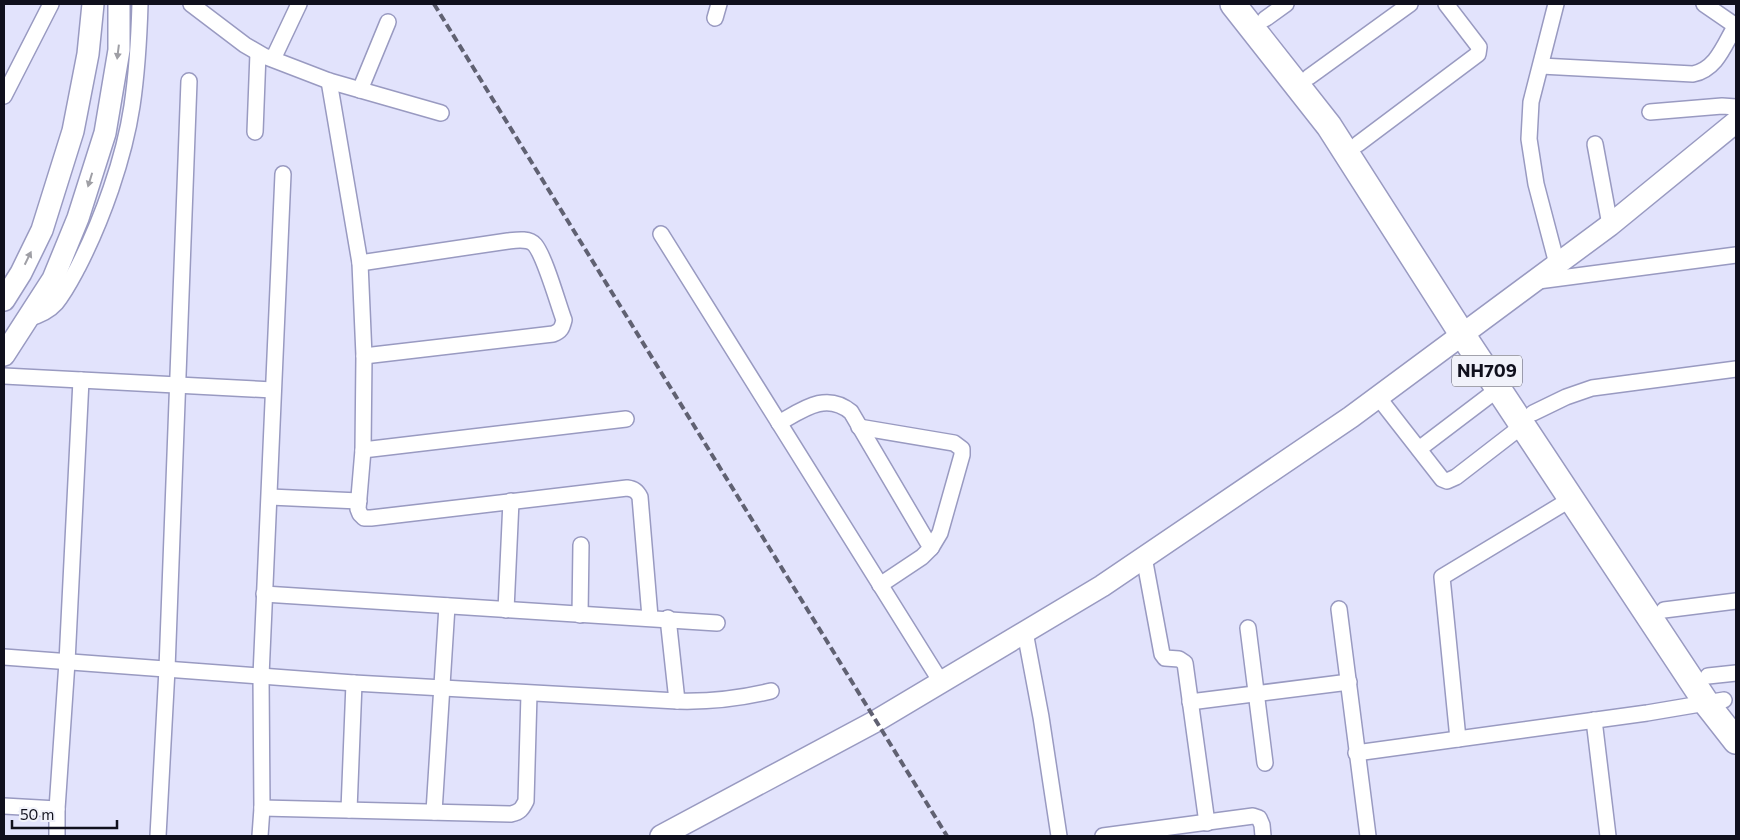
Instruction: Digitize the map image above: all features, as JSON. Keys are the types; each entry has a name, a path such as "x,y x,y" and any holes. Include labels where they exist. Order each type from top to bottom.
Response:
{"highway":[{"name":"NH709","path":"1233,4 1329,126 1528,420 1571,499 1722,707"},
{"name":"NH709","path":"1260,11 1342,118 1468,330 1498,388 1558,453 1708,676 1736,741"}],"main road":[{"path":"4,300 21,273 42,230 73,131 88,54 92,4"},
{"path":"4,355 53,279 78,218 105,133 119,50 119,4"},
{"path":"669,834 876,721 1102,586 1343,423 1610,224 1736,122"}],"street":[{"path":"4,96 50,4"},
{"path":"27,320 44,314 56,303 68,287 84,256 101,214 117,169 132,107 139,40 140,4"},
{"path":"191,4 258,53 330,81 441,113"},
{"path":"273,59 299,4"},
{"path":"1260,11 1286,4"},
{"path":"1309,77 1410,4"},
{"path":"1358,144 1478,54 1479,48 1446,4"},
{"path":"1556,4 1532,102 1529,140 1536,184 1557,264"},
{"path":"1541,66 1693,74 1703,72 1712,66 1736,26 1704,4"},
{"path":"360,90 388,22"},
{"path":"256,132 258,53"},
{"path":"158,836 189,81"},
{"path":"330,81 360,263 364,356 363,450 358,508 360,514 364,518 372,518 628,488 638,492 640,497 650,617"},
{"path":"1650,112 1722,106 1736,107"},
{"path":"1595,144 1610,224"},
{"path":"260,836 262,808 261,676 283,174"},
{"path":"661,234 941,682"},
{"path":"360,263 508,241 527,241 534,244 541,256 564,320 559,332 553,334 364,356"},
{"path":"1534,281 1736,255"},
{"path":"1378,397 1442,479 1447,481 1456,477 1528,420 1566,397 1592,388 1736,369"},
{"path":"4,376 273,390"},
{"path":"57,836 81,380"},
{"path":"1419,449 1498,388"},
{"path":"778,423 819,403 843,406 851,412 931,548"},
{"path":"363,450 626,419"},
{"path":"859,427 954,443 962,449 962,455 940,533 931,548 922,557 880,585"},
{"path":"270,497 359,501"},
{"path":"1458,739 1442,577 1571,499"},
{"path":"506,610 511,501"},
{"path":"580,614 581,544"},
{"path":"1144,557 1162,654 1164,658 1179,659 1185,663 1207,823"},
{"path":"264,594 718,622"},
{"path":"1664,610 1736,601"},
{"path":"434,812 447,606"},
{"path":"1339,609 1368,836"},
{"path":"668,618 677,701"},
{"path":"1248,628 1265,763"},
{"path":"1025,632 1041,717 1058,836"},
{"path":"4,657 354,683 677,701 713,702 745,698 771,691"},
{"path":"1708,676 1736,673"},
{"path":"1190,702 1349,682"},
{"path":"349,810 354,683"},
{"path":"262,808 518,813 526,801 529,694"},
{"path":"1356,753 1594,720 1722,707"},
{"path":"1594,720 1608,836"},
{"path":"4,806 57,809"},
{"path":"1103,836 1253,816 1259,818 1263,836"}],"railway":[{"path":"434,4 947,836"}]}
